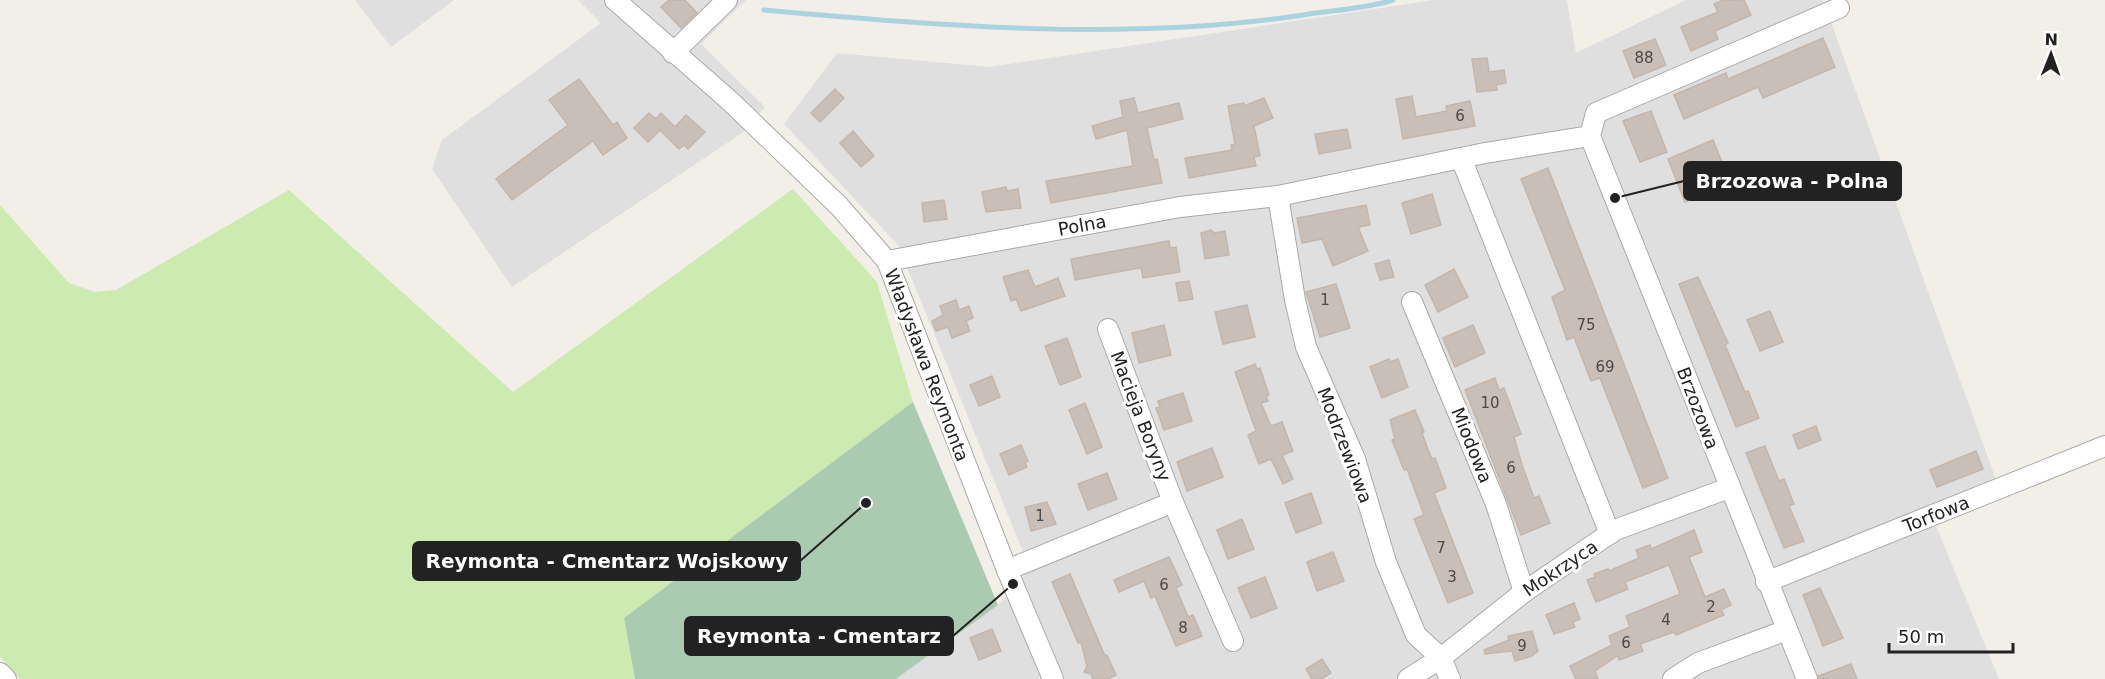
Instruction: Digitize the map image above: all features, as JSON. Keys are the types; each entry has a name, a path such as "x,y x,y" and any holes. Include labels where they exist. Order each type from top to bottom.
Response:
{"street":[{"name":"Władysława Reymonta","path":"615,0 730,101 839,206 887,261 1053,679"},
{"path":"673,53 727,0"},
{"path":"1278,196 1461,158 1590,136 1596,113 1839,8"},
{"name":"Brzozowa","path":"1590,136 1766,582 1807,679"},
{"path":"1461,158 1610,534"},
{"name":"Polna","path":"887,261 1180,207 1278,196"},
{"name":"Modrzewiowa","path":"1278,196 1295,300 1306,347 1355,459 1386,562 1416,634 1441,658 1450,679"},
{"name":"Miodowa","path":"1412,302 1496,504 1524,592"},
{"name":"Macieja Boryny","path":"1108,329 1173,502 1233,640"},
{"name":"Torfowa","path":"1766,582 2105,446"},
{"name":"Mokrzyca","path":"1408,679 1441,658 1524,592 1610,534 1729,488"},
{"name":"Macieja Boryny","path":"1008,570 1173,502"},
{"path":"1673,679 1698,663 1787,630"},
{"path":"0,673 6,679"}],"shaded area":[{"path":"355,0 454,0 391,47"},
{"path":"578,0 746,0 701,44 765,107 742,133 512,287 432,169 442,140 601,23"},
{"path":"1434,0 1567,0 1576,53 1686,0 1823,0 2000,491 1934,521 1999,679 896,679 998,605 1030,569 898,245 784,124 837,53 989,67"}],"green space":[{"path":"793,189 877,282 913,402 624,618 635,679 20,679 0,657 0,205 69,283 95,292 116,290 289,190 513,392"},
{"path":"913,402 998,605 896,679 635,679 624,618"}],"building":[{"path":"669,0 685,0 697,13 681,28 661,7"},
{"path":"1723,0 1744,0 1751,15 1715,31 1718,39 1691,51 1681,27 1718,12 1714,4"},
{"path":"1823,38 1835,67 1763,98 1758,87 1684,119 1674,95 1726,73 1728,79"},
{"path":"1655,39 1666,65 1634,78 1623,51"},
{"path":"1487,58 1489,72 1504,70 1506,83 1496,85 1497,90 1477,92 1472,59"},
{"path":"579,79 613,125 617,122 627,138 603,155 593,141 512,200 496,179 568,125 549,100"},
{"path":"835,89 844,98 820,122 811,113"},
{"path":"1412,96 1416,117 1447,111 1446,106 1470,101 1475,126 1403,139 1396,99"},
{"path":"1134,98 1138,113 1179,103 1183,119 1147,128 1162,183 1051,203 1046,181 1133,166 1127,130 1096,139 1092,126 1123,117 1120,101"},
{"path":"1264,98 1273,118 1254,126 1260,156 1254,157 1256,166 1189,178 1185,158 1232,150 1231,145 1235,144 1228,106 1244,103 1244,106"},
{"path":"1651,111 1667,152 1640,162 1623,121"},
{"path":"649,113 656,119 661,113 675,127 686,115 705,132 688,149 684,145 679,149 660,130 648,142 634,128"},
{"path":"1347,129 1351,148 1319,154 1315,134"},
{"path":"853,131 874,156 861,167 840,143"},
{"path":"1713,140 1731,184 1685,202 1668,159"},
{"path":"1548,168 1668,478 1643,488 1600,378 1591,381 1574,337 1567,340 1552,297 1565,290 1521,179"},
{"path":"1006,187 1007,191 1018,189 1021,208 986,212 982,192"},
{"path":"1432,194 1441,225 1411,234 1402,203"},
{"path":"944,200 947,219 924,222 922,203"},
{"path":"1366,205 1370,225 1358,227 1368,251 1333,266 1322,239 1302,243 1297,218"},
{"path":"1211,230 1214,233 1225,231 1229,255 1205,259 1201,233"},
{"path":"1169,241 1170,248 1176,247 1180,272 1143,278 1141,268 1075,280 1071,259"},
{"path":"1389,260 1394,277 1380,280 1375,264"},
{"path":"1454,269 1468,297 1438,312 1425,285"},
{"path":"1028,270 1035,287 1058,278 1065,296 1021,311 1016,299 1011,301 1003,277"},
{"path":"1698,277 1728,343 1725,345 1745,392 1748,391 1759,418 1736,427 1679,284"},
{"path":"1189,281 1193,299 1179,301 1176,283"},
{"path":"1336,284 1350,328 1320,337 1306,292"},
{"path":"956,300 959,310 969,306 973,318 966,321 970,331 952,338 948,327 936,331 932,321 943,315 940,306"},
{"path":"1247,305 1255,337 1223,344 1215,312"},
{"path":"1770,311 1783,342 1760,351 1747,320"},
{"path":"1164,325 1171,355 1139,363 1132,333"},
{"path":"1473,325 1485,353 1455,367 1443,338"},
{"path":"1067,338 1081,377 1060,385 1045,346"},
{"path":"1389,359 1390,362 1398,359 1408,387 1382,398 1370,367"},
{"path":"1255,364 1257,369 1260,368 1269,395 1266,396 1268,401 1261,403 1271,426 1282,422 1293,451 1282,455 1293,479 1283,484 1271,459 1259,464 1248,435 1256,431 1235,372"},
{"path":"992,376 1000,397 979,406 970,385"},
{"path":"1495,378 1499,390 1504,388 1521,434 1514,437 1534,498 1539,496 1550,523 1521,535 1465,390"},
{"path":"1183,393 1192,421 1164,430 1156,408 1160,407 1158,401"},
{"path":"1085,403 1102,447 1087,454 1069,410"},
{"path":"1415,410 1427,447 1432,459 1435,458 1446,488 1434,493 1473,593 1448,603 1414,519 1424,515 1407,469 1404,470 1392,440 1395,439 1390,420"},
{"path":"1816,426 1821,440 1798,449 1793,435"},
{"path":"1021,445 1028,461 1025,463 1027,467 1009,475 1000,454"},
{"path":"1765,446 1779,481 1784,479 1794,504 1789,506 1804,541 1784,548 1746,453"},
{"path":"1212,448 1223,477 1187,491 1177,462"},
{"path":"1976,451 1983,469 1937,487 1930,470"},
{"path":"1107,473 1117,499 1088,510 1078,484"},
{"path":"1311,493 1322,523 1296,533 1285,503"},
{"path":"1047,502 1056,524 1031,531 1025,507"},
{"path":"1242,519 1254,549 1228,559 1217,530"},
{"path":"1694,530 1702,552 1689,557 1705,597 1724,589 1731,605 1721,610 1724,615 1676,635 1674,632 1640,644 1643,651 1619,660 1617,656 1595,671 1598,679 1576,679 1570,666 1612,645 1609,636 1630,627 1626,616 1680,594 1669,565 1625,582 1628,589 1596,602 1587,580 1595,577 1594,574 1608,569 1609,571 1639,558 1636,550 1650,545 1651,549"},
{"path":"1333,552 1344,581 1317,591 1307,562"},
{"path":"1169,557 1182,585 1176,588 1188,617 1193,615 1202,636 1176,646 1155,596 1151,598 1144,581 1119,592 1114,580"},
{"path":"1070,574 1105,656 1107,655 1116,675 1108,679 1093,679 1091,674 1084,672 1087,666 1081,642 1078,643 1052,582"},
{"path":"1265,577 1277,608 1251,618 1238,588"},
{"path":"1820,588 1843,638 1823,646 1803,595"},
{"path":"1574,603 1580,619 1573,622 1575,627 1554,634 1546,615"},
{"path":"992,629 1001,651 979,660 970,638"},
{"path":"1532,631 1538,651 1532,656 1515,661 1512,651 1485,654 1484,650 1509,640 1508,636"},
{"path":"1322,659 1331,673 1321,679 1312,679 1306,669"},
{"path":"1851,664 1857,679 1819,679 1818,676"}],"waterway":[{"path":"764,10 966,26 1101,30 1236,23 1360,7 1393,0"}],"place":[{"name":"Brzozowa - Polna","path":"1615,198"},
{"name":"Reymonta - Cmentarz Wojskowy","path":"866,503"},
{"name":"Reymonta - Cmentarz","path":"1013,584"}]}
